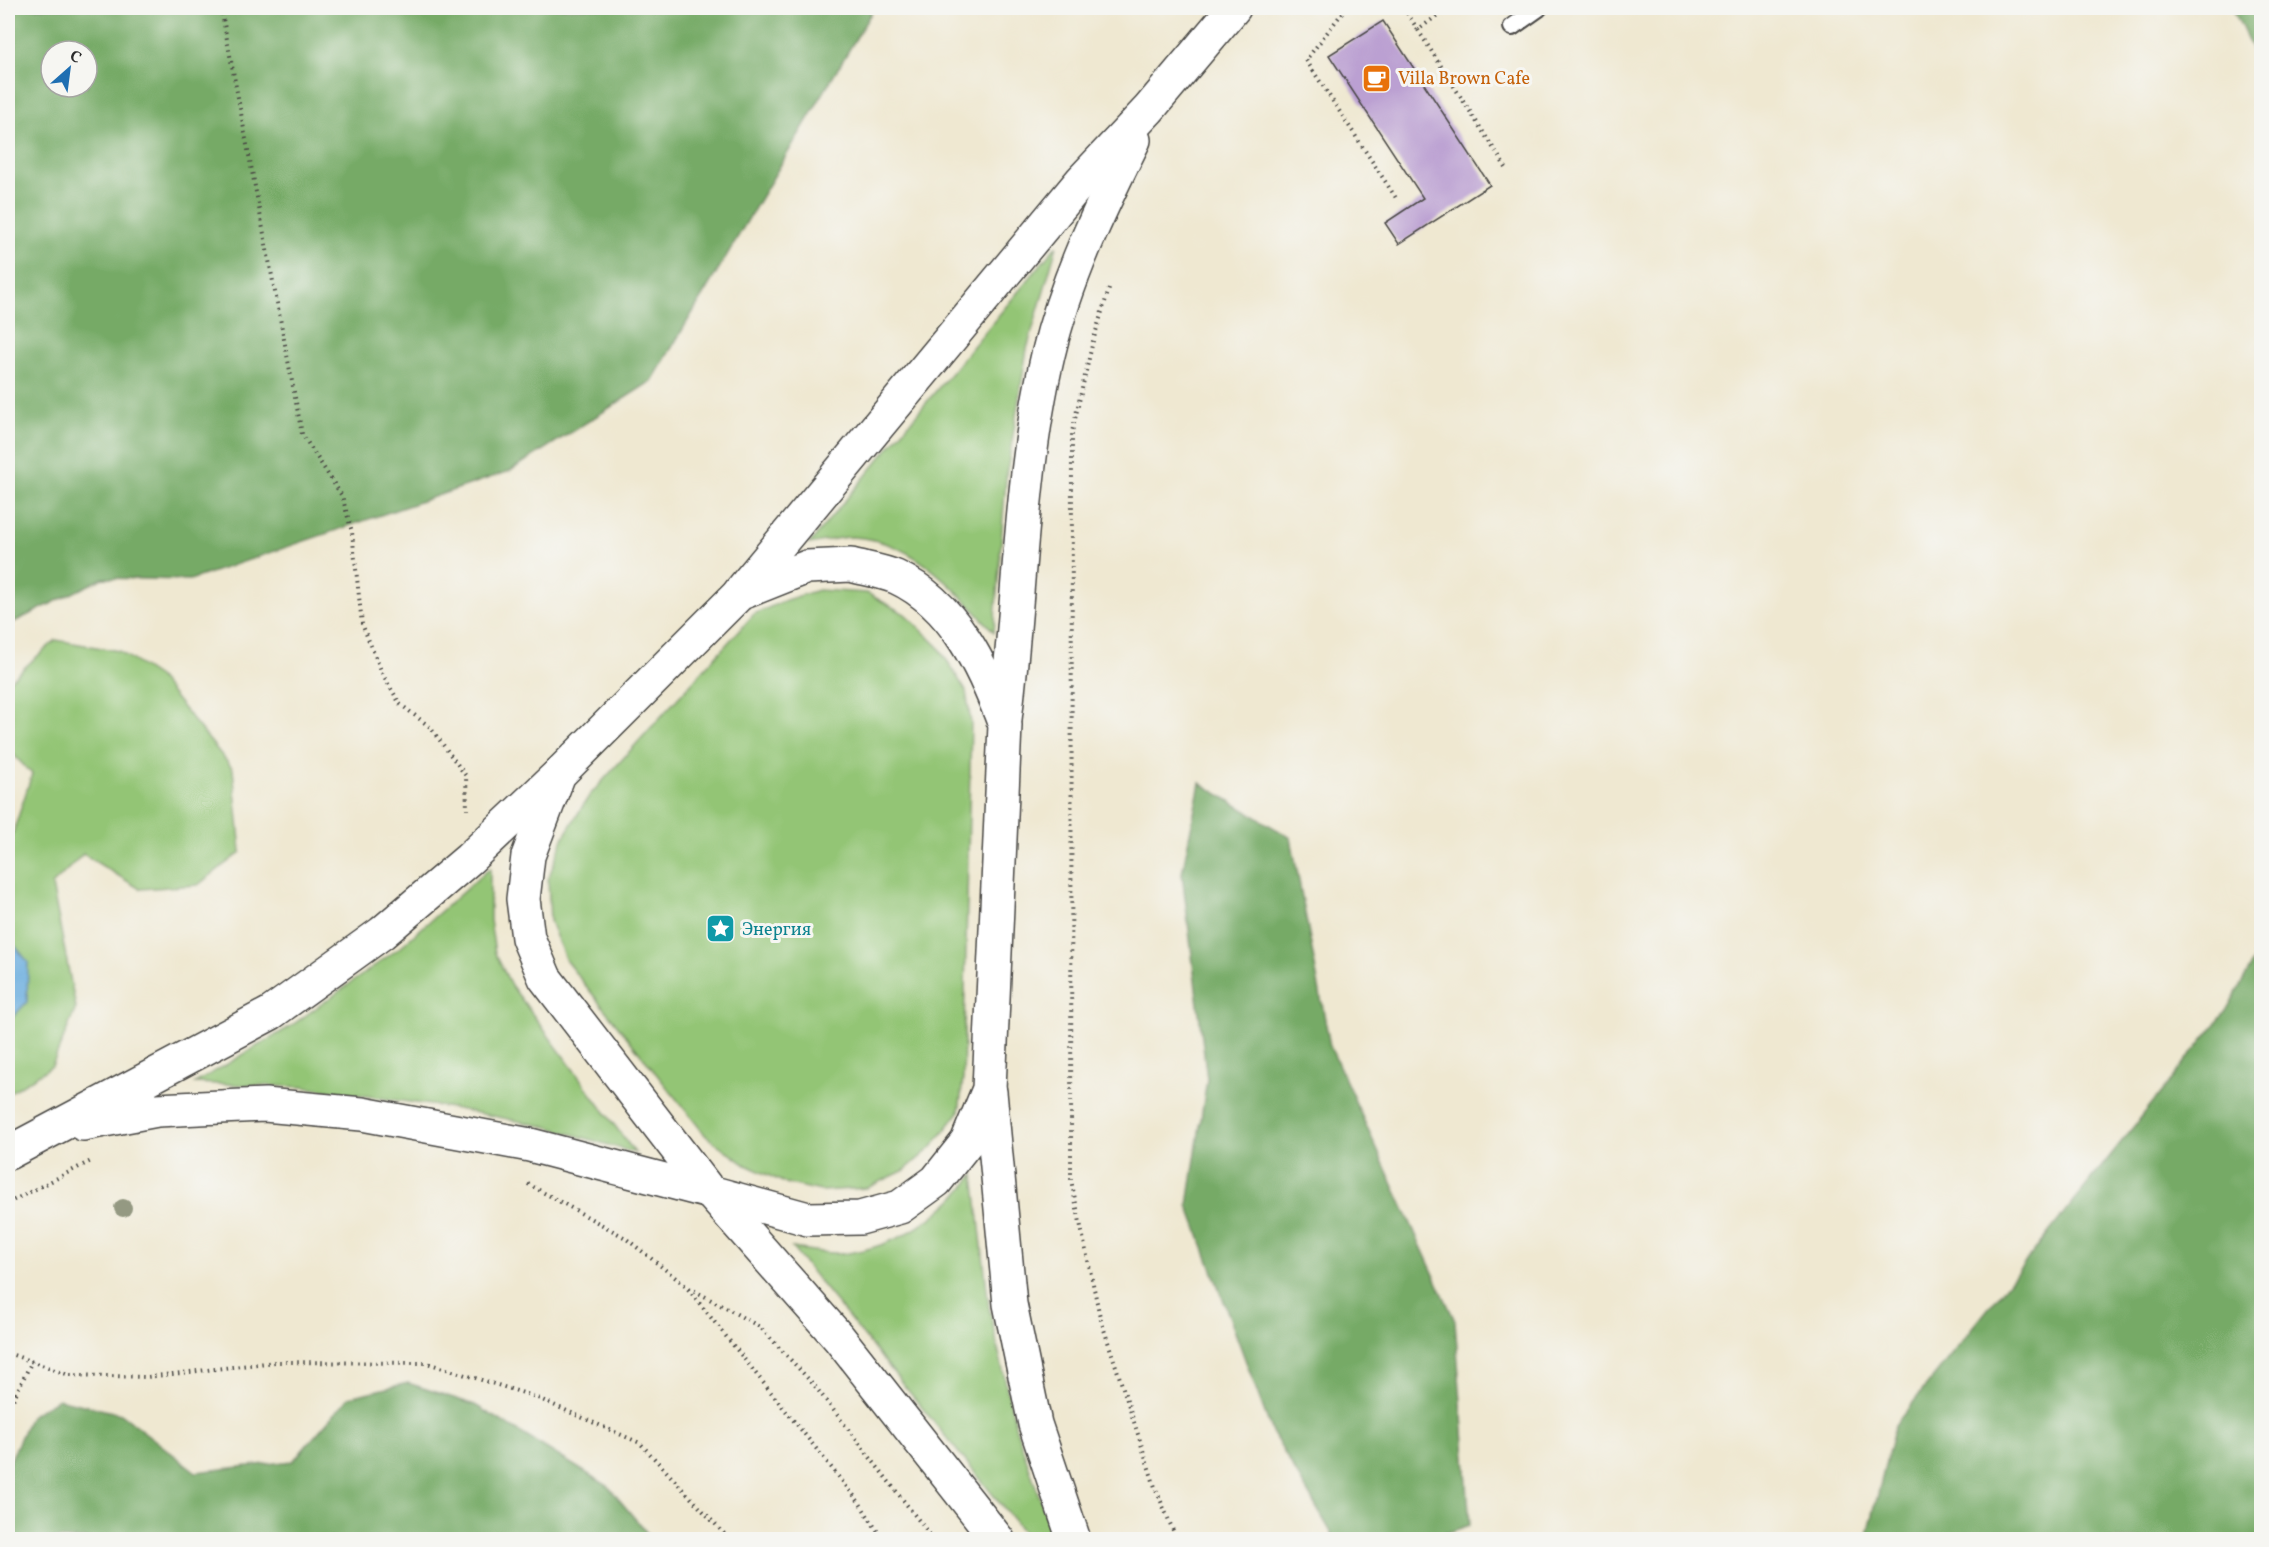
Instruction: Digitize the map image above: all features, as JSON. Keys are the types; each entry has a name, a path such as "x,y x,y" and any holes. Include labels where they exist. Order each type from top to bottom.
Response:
{"street":[{"path":"8,1154 271,1013 382,933 469,859 559,774 739,594 1082,180 1149,109 1234,8"},
{"path":"1074,1539 1035,1424 1010,1304 989,1089 1005,725 1026,481 1048,354 1086,238 1149,109"},
{"path":"739,594 807,567 851,565 896,578 932,602 963,638 985,673 1005,725"},
{"path":"559,774 528,856 523,899 528,938 545,978 710,1192 839,1338 998,1539"},
{"path":"52,1130 157,1110 265,1105 362,1113 530,1145 808,1219 860,1218 900,1208 936,1181 967,1142 989,1089"}],"lane":[{"path":"1512,27 1539,8"}],"path":[{"path":"221,8 302,434 342,496 352,532 362,624 383,675 400,704 430,727 466,776 469,859"},
{"path":"1346,8 1306,60 1396,198"},
{"path":"1404,8 1509,171"},
{"path":"1418,30 1447,8"},
{"path":"1110,285 1093,341 1072,432 1071,1180 1100,1317 1155,1487 1177,1539"},
{"path":"8,1203 92,1161 103,1158"},
{"path":"524,1182 624,1238 686,1286 760,1327 814,1385 934,1539"},
{"path":"686,1286 859,1502 883,1539"},
{"path":"8,1353 69,1375 147,1377 274,1362 427,1363 533,1396 640,1443 730,1539"},
{"path":"8,1410 32,1361"}],"green space":[{"path":"8,8 874,8 652,381 510,471 190,580 103,578 8,625"},
{"path":"2235,8 2261,8 2261,68 2234,11"},
{"path":"1057,245 1027,349 1006,478 994,632 964,599 931,569 894,547 874,540 851,537 809,544"},
{"path":"818,590 867,593 905,614 938,646 966,691 971,723 963,1079 959,1112 932,1147 905,1170 867,1188 821,1191 785,1183 746,1165 706,1136 566,961 550,921 548,879 564,836 589,796 754,614 786,600"},
{"path":"56,640 119,651 158,677 233,769 241,852 198,885 140,889 83,854 52,885 76,1008 52,1066 8,1094 8,836 13,833 32,774 8,749 8,682"},
{"path":"1200,783 1291,838 1330,1046 1455,1321 1470,1525 1429,1539 1335,1539 1272,1432 1188,1205 1207,1079 1182,873"},
{"path":"490,868 490,920 495,953 511,985 635,1153 548,1127 452,1108 302,1087 195,1083 288,1028 398,949"},
{"path":"2261,949 2261,1539 1867,1539 1895,1425 2226,1011"},
{"path":"974,1175 989,1308 1016,1429 1054,1539 1029,1539 792,1248 827,1253 848,1253 885,1243 902,1236 934,1216 962,1190"},
{"path":"408,1383 475,1405 608,1486 652,1539 8,1539 8,1466 30,1416 58,1399 121,1414 196,1472 293,1461 349,1397"}],"water":[{"path":"8,937 28,962 27,1002 8,1022"}],"building":[{"path":"1383,21 1490,185 1399,244 1385,223 1423,198 1329,55"}],"place":[{"name":"Villa Brown Cafe","path":"1377,78"},
{"name":"Энергия","path":"721,929"}]}
